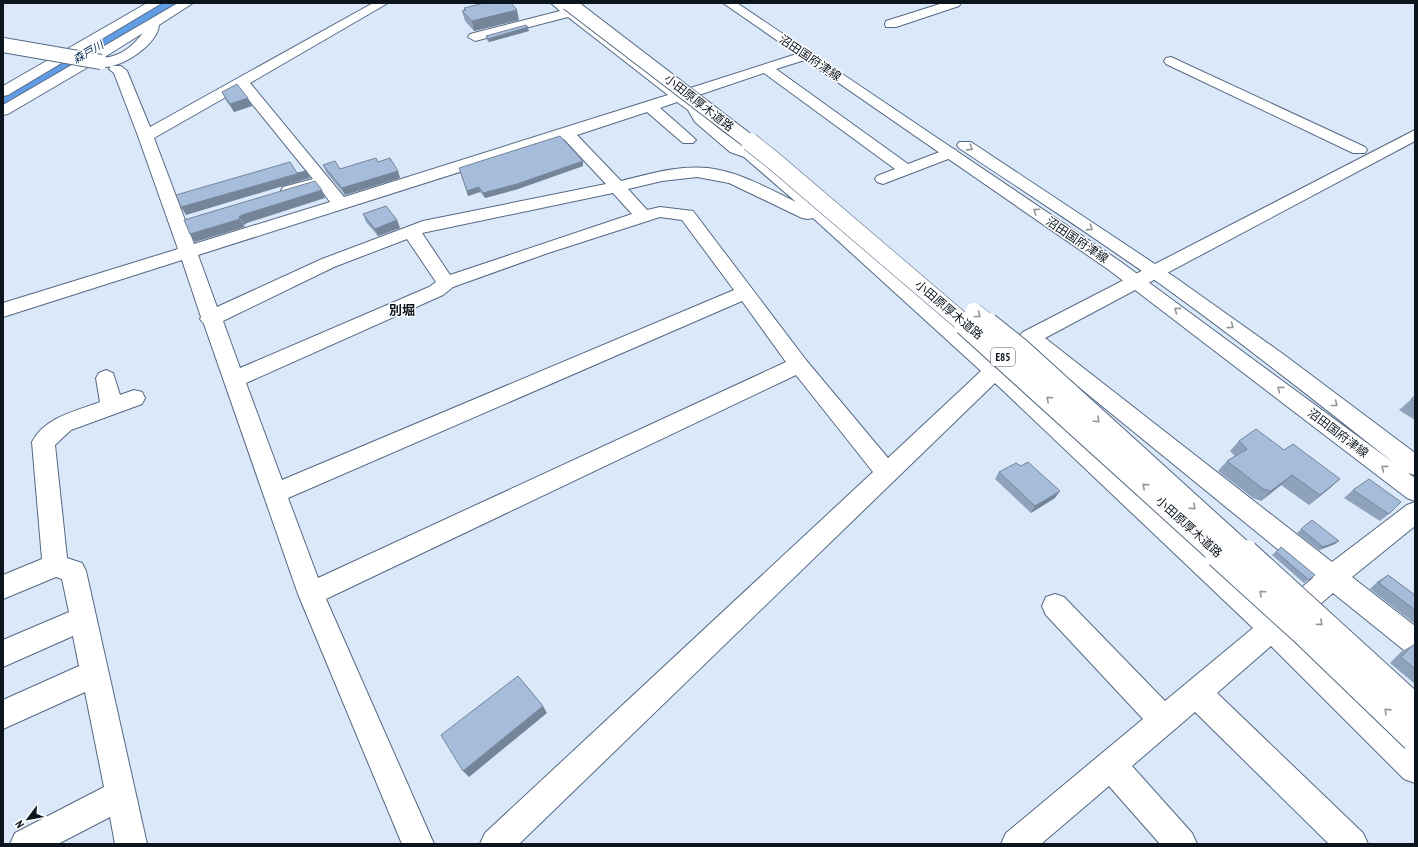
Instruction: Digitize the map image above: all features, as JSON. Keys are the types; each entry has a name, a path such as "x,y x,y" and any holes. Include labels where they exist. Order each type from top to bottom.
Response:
{"main road":[{"path":"3,92 156,3"},
{"path":"3,111 187,3"},
{"path":"146,136 382,3"},
{"name":"沼田国府津線","path":"729,3 950,153 1145,276 1302,379 1415,466"},
{"name":"沼田国府津線","path":"750,3 1145,276 1415,491"},
{"path":"891,24 955,3"},
{"path":"475,37 570,5 694,108 700,119 736,149 750,154 994,370 1272,628 1415,768"},
{"name":"小田原厚木道路","path":"570,5 679,71 1018,348 1415,709"},
{"name":"小田原厚木道路","path":"570,5 774,161 985,341 1305,632 1415,738"},
{"path":"108,65 136,51 151,34 153,29 152,23"},
{"path":"3,45 108,65 120,71 146,136 185,222 188,252 210,319 235,379 311,594 418,844"},
{"path":"3,310 650,107 806,55"},
{"path":"1171,61 1359,150"},
{"path":"765,68 907,170"},
{"path":"242,82 340,204"},
{"path":"650,107 688,140"},
{"path":"567,133 643,216"},
{"path":"496,844 1030,337 1414,136"},
{"path":"883,179 950,153"},
{"path":"210,319 328,263 429,225 663,177 708,174 743,183 826,221"},
{"path":"277,194 323,181"},
{"path":"235,379 436,291 446,283 643,216 660,212 687,215 746,292 799,365 886,473"},
{"path":"411,231 446,283"},
{"path":"276,493 746,292"},
{"path":"1030,337 1248,512 1415,642"},
{"path":"311,594 799,365"},
{"path":"106,378 112,406"},
{"path":"55,565 43,442 63,424 134,398"},
{"path":"1017,844 1333,577 1415,512"},
{"path":"3,587 55,565 72,571 93,674 131,844"},
{"path":"1055,606 1164,720"},
{"path":"3,654 82,619"},
{"path":"3,715 93,674"},
{"path":"1196,693 1352,844"},
{"path":"1111,766 1182,844"},
{"path":"26,844 120,795"}],"building":[{"path":"484,3 511,3 517,10 472,21 462,11 466,10 464,8"},
{"path":"526,25 528,27 488,39 486,36"},
{"path":"237,84 248,98 230,104 222,92"},
{"path":"560,136 583,161 517,184 483,193 479,187 467,191 459,168"},
{"path":"376,158 378,162 390,158 398,171 342,188 323,165 335,161 340,169"},
{"path":"290,162 297,173 307,171 181,207 176,195"},
{"path":"315,181 322,190 242,215 239,217 240,219 190,234 184,220"},
{"path":"386,206 397,220 375,229 363,214"},
{"path":"1256,429 1284,450 1293,444 1340,479 1320,495 1292,475 1271,491 1263,489 1227,461 1247,449 1239,441"},
{"path":"1028,462 1060,491 1035,506 999,472 1016,463 1021,466"},
{"path":"1369,479 1401,502 1389,514 1353,490"},
{"path":"1312,520 1339,541 1323,547 1301,529"},
{"path":"1281,547 1315,575 1309,580 1276,552"},
{"path":"1388,575 1415,595 1415,610 1379,583"},
{"path":"1413,645 1415,646 1415,669 1401,657"},
{"path":"518,676 543,706 463,771 441,735"}],"waterway":[{"name":"森戸川","path":"3,101 174,3"}],"district":[{"name":"別堀","path":"402,310"}]}
